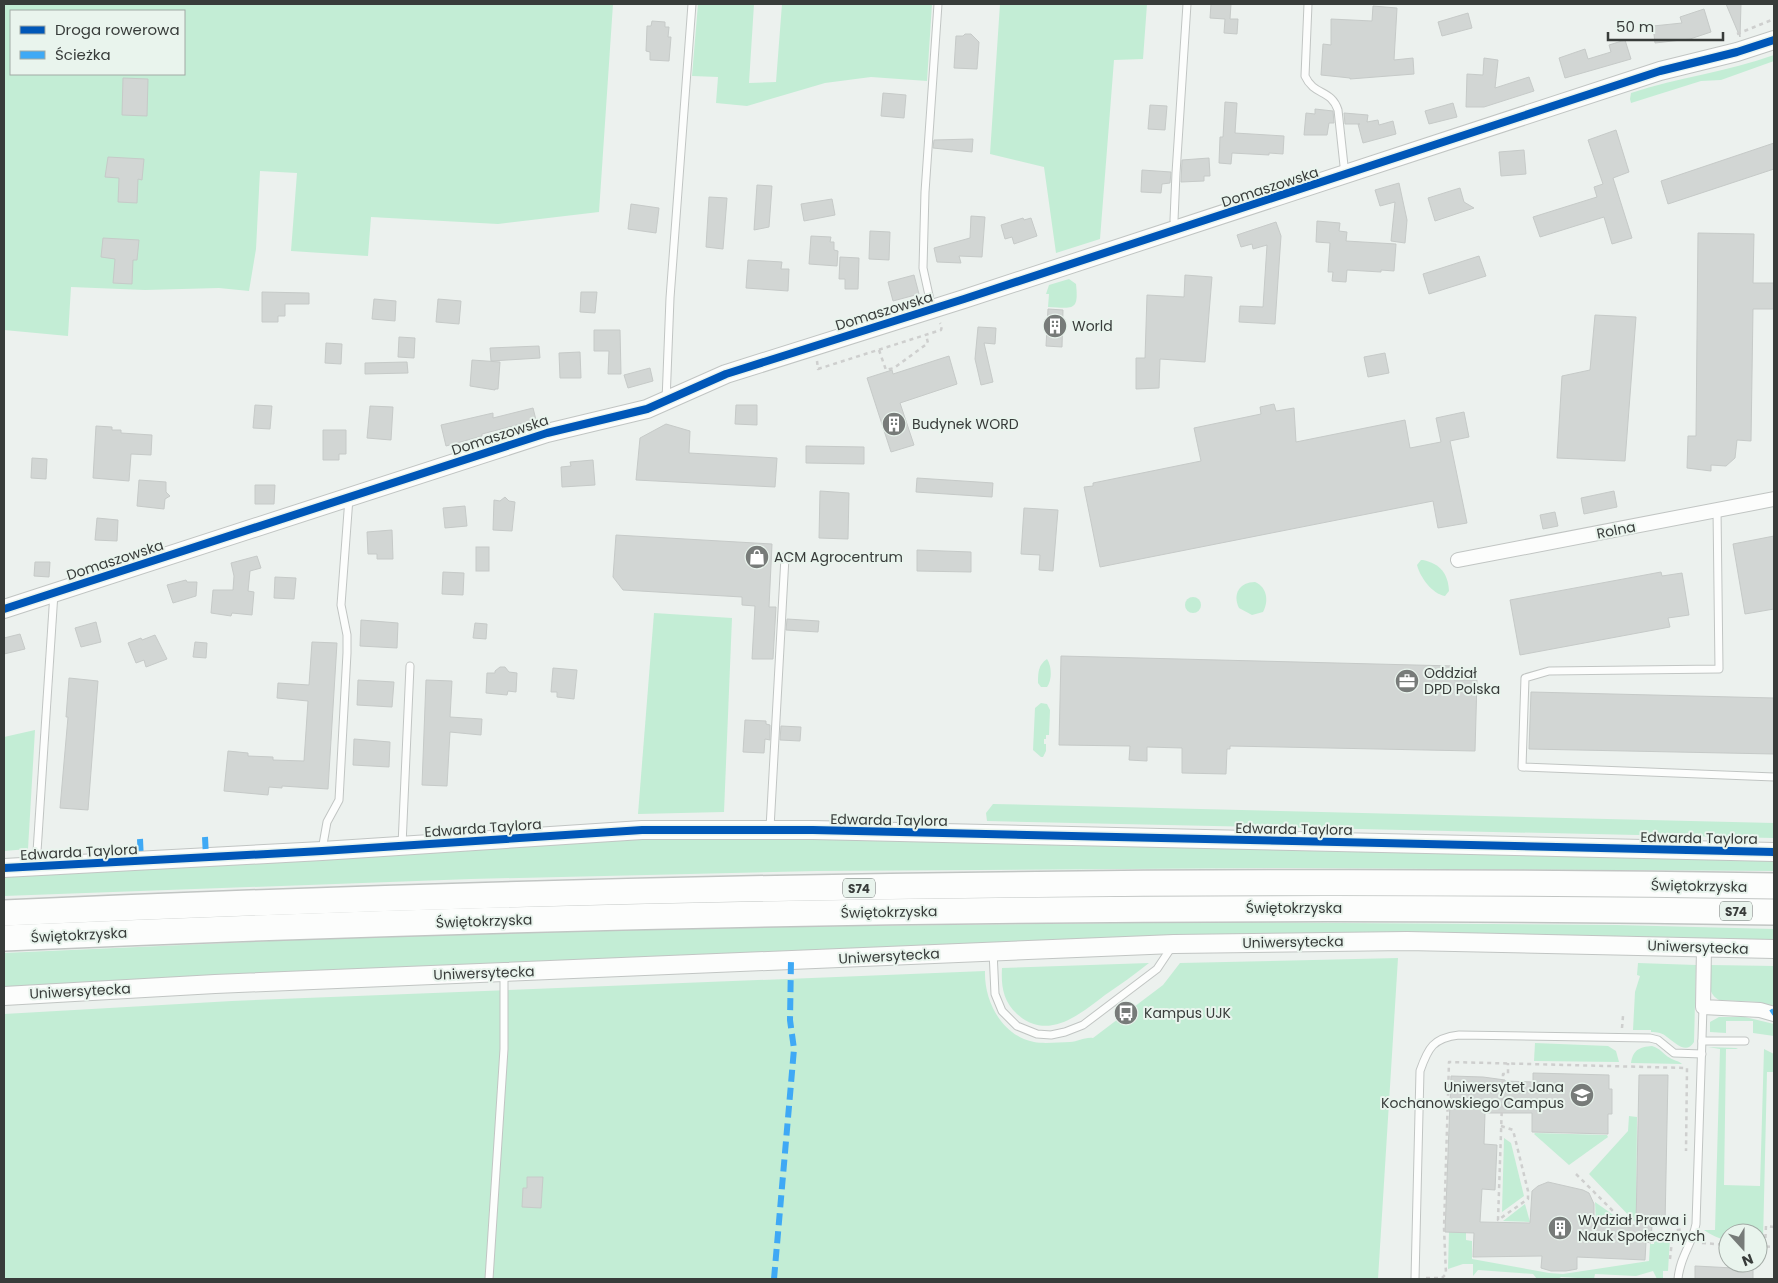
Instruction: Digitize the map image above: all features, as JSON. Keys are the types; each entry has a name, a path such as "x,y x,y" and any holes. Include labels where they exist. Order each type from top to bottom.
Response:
{"highway":[{"name":"Świętokrzyska","path":"4,913 395,898 925,886 1366,883 1774,886"},
{"name":"Świętokrzyska","path":"4,938 382,924 784,914 1340,908 1774,912"}],"street":[{"name":"Domaszowska","path":"4,609 547,433 634,414 726,374 934,314 1176,230 1660,71 1737,52 1774,40"},
{"name":"Rolna","path":"1458,560 1774,499"},
{"name":"Edwarda Taylora","path":"4,868 322,851 642,830 770,830 1774,852"},
{"name":"Uniwersytecka","path":"4,996 215,984 504,973 993,950 1174,944 1407,941 1774,949"},
{"path":"1704,947 1703,1007 1760,1010 1774,1014"}],"lane":[{"path":"666,401 670,298 692,4"},
{"path":"934,314 923,268 925,192 938,4"},
{"path":"1176,230 1174,220 1187,4"},
{"path":"1308,4 1305,76 1309,85 1334,100 1338,110 1345,175"},
{"path":"322,851 328,822 339,800 347,653 347,635 341,605 349,498"},
{"path":"1717,510 1719,669 1549,671 1525,678 1522,767 1774,777"},
{"path":"770,830 785,557"},
{"path":"36,867 54,593"},
{"path":"402,846 410,666"},
{"path":"993,950 995,994 1002,1011 1017,1026 1037,1034 1051,1035 1083,1025 1157,969 1174,944"},
{"path":"489,1279 504,1049 504,973"},
{"path":"1678,1279 1681,1261 1691,1243 1696,1224 1703,1007"},
{"path":"1415,1278 1420,1071 1428,1049 1440,1039 1459,1035 1650,1038 1658,1040 1674,1053 1702,1054"},
{"path":"1702,1041 1745,1041"}],"path":[{"path":"811,359 817,358 818,369 941,330 942,326 934,314"},
{"path":"879,350 886,370 894,368 928,343 926,335"},
{"path":"1415,1278 1442,1278 1446,1274 1444,1228 1449,1062 1686,1068 1686,1153"},
{"path":"1501,1126 1513,1130 1528,1190 1528,1199 1498,1220 1500,1154 1501,1126 1503,1074 1508,1074 1508,1063"},
{"path":"1576,1174 1638,1236"},
{"path":"1670,1262 1673,1231 1685,1227"},
{"path":"1691,1243 1718,1244"}],"green space":[{"path":"5,4 613,4 599,212 498,224 371,217 368,256 291,251 297,173 260,171 256,249 249,291 219,288 145,290 71,287 68,336 4,330"},
{"path":"698,4 754,4 749,83 776,82 782,4 932,4 927,81 871,77 825,83 747,106 716,103 718,77 692,76"},
{"path":"1000,4 1147,4 1143,59 1114,60 1100,239 1056,253 1044,167 990,154"},
{"path":"1774,55 1774,61 1721,80 1701,81 1631,103 1631,93 1739,66"},
{"path":"1069,279 1076,284 1075,304 1069,308 1048,307 1049,294 1046,294 1049,285"},
{"path":"1423,560 1434,564 1445,574 1449,591 1445,596 1436,592 1424,580 1417,565"},
{"path":"1255,582 1262,587 1266,595 1266,603 1263,612 1252,615 1239,608 1236,598 1239,590 1245,584"},
{"path":"1190,597 1196,597 1201,602 1199,611 1190,613 1185,608 1185,602"},
{"path":"654,613 732,618 724,812 638,814"},
{"path":"1047,659 1051,669 1051,677 1047,687 1041,687 1038,683 1039,670"},
{"path":"1041,703 1047,704 1050,710 1049,735 1046,735 1046,739 1044,739 1046,751 1043,757 1033,750 1035,708"},
{"path":"35,730 28,849 4,851 4,737"},
{"path":"993,804 1774,823 1774,838 987,821 986,813"},
{"path":"644,838 814,839 1774,859 1774,871 1287,868 817,871 471,879 4,896 4,877"},
{"path":"1220,922 1617,925 1774,929 1774,940 1661,937 1227,936 4,989 4,953 429,934 759,927"},
{"path":"1398,958 1378,1279 4,1279 4,1014 232,1001 985,971 988,994 997,1016 1004,1025 1013,1033 1023,1038 1034,1042 1052,1043 1073,1042 1093,1038 1163,985 1180,963"},
{"path":"1149,963 1085,1010 1063,1022 1052,1025 1040,1026 1029,1022 1017,1014 1006,998 1002,981 1002,968"},
{"path":"1638,963 1696,965 1694,1042 1688,1048 1681,1047 1664,1035 1651,1032 1651,1030 1633,1030 1635,992 1640,976 1637,975"},
{"path":"1711,965 1774,966 1774,1006 1759,1002 1719,1000 1710,989"},
{"path":"1719,1017 1745,1017 1774,1024 1774,1036 1753,1033 1753,1021 1726,1021 1726,1033 1710,1032 1710,1022"},
{"path":"1535,1043 1608,1046 1616,1051 1619,1062 1534,1061"},
{"path":"1652,1046 1682,1064 1631,1063 1633,1055 1637,1050"},
{"path":"1708,1047 1738,1049 1726,1049 1724,1185 1760,1186 1764,1049 1774,1054 1774,1072 1767,1072 1763,1223 1718,1223 1718,1238 1704,1230 1715,1230 1720,1049"},
{"path":"1629,1116 1637,1117 1636,1223 1589,1174 1628,1131"},
{"path":"1535,1133 1607,1135 1608,1137 1569,1165"},
{"path":"1504,1138 1511,1143 1524,1196 1502,1212"},
{"path":"1595,1202 1619,1219 1619,1223 1596,1222"},
{"path":"1525,1204 1530,1222 1503,1221"},
{"path":"1449,1231 1466,1232 1466,1240 1472,1241 1472,1259 1563,1274 1649,1261 1650,1244 1654,1244 1654,1237 1670,1238 1668,1271 1663,1271 1663,1278 1657,1279 1653,1271 1636,1276 1595,1274 1594,1279 1561,1277 1558,1279 1537,1279 1533,1274 1478,1270 1473,1276 1473,1264 1463,1264 1448,1269"}],"building":[{"path":"1211,4 1231,4 1230,19 1238,19 1237,34 1224,33 1225,19 1210,18"},
{"path":"1726,4 1741,4 1740,37"},
{"path":"1373,6 1397,8 1394,60 1413,58 1414,74 1350,79 1321,75 1323,44 1331,45 1331,19 1372,21"},
{"path":"1704,9 1711,32 1690,39 1655,43 1653,26 1682,23 1680,17"},
{"path":"1468,13 1472,28 1442,36 1438,22"},
{"path":"652,21 665,22 665,27 669,27 668,37 671,37 669,61 650,60 650,52 646,51 647,26 651,26"},
{"path":"971,34 979,42 977,69 954,68 956,36 963,36"},
{"path":"1625,40 1631,59 1565,78 1559,58 1585,49 1588,59 1611,52 1609,45"},
{"path":"1484,58 1498,60 1495,88 1529,77 1534,91 1484,107 1466,107 1467,74 1483,75"},
{"path":"123,78 148,79 147,116 122,115"},
{"path":"883,93 906,95 904,118 881,116"},
{"path":"1225,102 1237,103 1235,133 1284,136 1283,154 1232,153 1231,164 1219,163 1220,137 1223,137"},
{"path":"1453,103 1457,117 1429,124 1425,111"},
{"path":"1150,105 1167,106 1165,130 1148,129"},
{"path":"1315,109 1333,111 1334,123 1329,123 1327,135 1304,135 1306,113 1315,114"},
{"path":"1344,113 1368,115 1367,122 1378,120 1379,125 1393,121 1396,134 1363,143 1358,124 1345,124"},
{"path":"1616,130 1629,172 1613,178 1632,238 1612,244 1604,217 1540,237 1533,217 1597,197 1594,187 1603,184 1588,140"},
{"path":"973,139 972,152 933,148 934,140"},
{"path":"1774,143 1774,169 1668,204 1661,181"},
{"path":"1524,150 1526,174 1501,176 1499,152"},
{"path":"108,157 144,159 142,180 138,179 137,203 118,202 119,178 105,177"},
{"path":"1209,158 1210,176 1204,176 1204,181 1181,182 1182,160"},
{"path":"1142,170 1171,172 1170,183 1162,184 1161,193 1141,192"},
{"path":"1399,183 1407,220 1405,243 1391,241 1395,202 1380,206 1375,190"},
{"path":"757,185 772,186 769,227 754,230"},
{"path":"1460,188 1464,202 1474,208 1435,221 1428,198"},
{"path":"709,197 727,198 723,249 706,247"},
{"path":"832,199 835,215 804,221 801,204"},
{"path":"631,204 659,208 656,233 628,229"},
{"path":"971,216 985,217 982,257 959,256 961,263 937,262 934,248 970,238"},
{"path":"1023,218 1024,220 1031,218 1037,236 1014,244 1012,237 1005,239 1001,225"},
{"path":"1317,221 1340,223 1339,231 1347,232 1346,241 1396,244 1394,271 1347,270 1346,282 1332,281 1333,272 1328,272 1330,243 1316,242"},
{"path":"1276,222 1281,236 1275,324 1239,322 1240,306 1263,307 1267,245 1253,249 1252,244 1241,247 1237,235"},
{"path":"870,231 890,232 889,260 869,259"},
{"path":"1698,233 1754,234 1753,283 1774,283 1774,309 1753,309 1751,441 1737,440 1735,458 1726,466 1711,465 1711,471 1687,468 1688,436 1696,436"},
{"path":"811,236 831,237 830,242 834,242 834,250 838,251 837,266 809,264"},
{"path":"103,238 139,240 137,260 133,260 132,284 113,283 115,259 101,257"},
{"path":"1479,256 1486,276 1429,294 1423,274"},
{"path":"840,257 859,258 858,289 845,289 845,279 839,279"},
{"path":"748,260 782,262 781,269 789,269 788,291 746,288"},
{"path":"914,275 919,294 893,301 888,282"},
{"path":"1185,275 1212,277 1205,362 1160,359 1159,388 1136,389 1136,358 1145,358 1147,295 1184,297"},
{"path":"262,292 309,293 309,304 285,304 285,316 278,316 278,322 262,322"},
{"path":"581,292 597,292 595,313 580,312"},
{"path":"374,299 396,301 395,321 372,319"},
{"path":"438,299 461,301 459,324 436,322"},
{"name":"World","path":"1048,309 1063,310 1062,347 1046,346"},
{"path":"1595,315 1636,317 1625,461 1557,458 1562,376 1590,370"},
{"path":"978,327 996,328 995,344 984,343 993,382 981,385 975,359"},
{"path":"594,330 620,330 621,374 608,374 609,351 594,351"},
{"path":"399,337 415,338 414,358 398,357"},
{"path":"326,343 342,344 341,364 325,363"},
{"path":"539,346 540,358 491,361 490,348"},
{"path":"580,352 581,378 560,378 559,353"},
{"path":"1385,353 1389,373 1368,377 1364,357"},
{"name":"Budynek WORD","path":"949,356 957,384 900,403 914,445 891,452 867,378 892,370 893,374"},
{"path":"472,360 500,362 498,389 470,386"},
{"path":"407,362 408,373 365,374 365,363"},
{"path":"650,368 653,381 628,388 624,375"},
{"path":"1274,404 1276,411 1294,408 1296,442 1405,420 1410,448 1441,442 1436,418 1464,412 1469,437 1450,441 1467,523 1438,528 1433,501 1100,567 1084,487 1093,486 1093,483 1201,461 1194,428 1261,414 1260,407"},
{"path":"255,405 272,406 270,429 253,428"},
{"path":"736,405 757,405 757,425 735,424"},
{"path":"370,406 393,407 391,440 367,438"},
{"path":"533,408 536,420 482,434 482,436 446,446 441,425 493,413 493,418"},
{"path":"666,424 690,431 689,453 777,458 775,487 636,480 640,438"},
{"path":"96,426 112,427 112,430 121,430 121,433 152,435 151,455 131,454 129,481 93,478"},
{"path":"323,430 346,430 346,454 339,454 339,460 323,460"},
{"path":"806,446 864,447 864,464 806,463"},
{"path":"32,458 47,459 46,479 31,478"},
{"path":"593,460 595,485 562,487 561,467 571,466 570,462"},
{"path":"917,478 993,483 992,497 916,492"},
{"path":"139,480 166,482 166,492 170,496 165,499 164,509 137,506"},
{"path":"255,485 275,485 274,504 255,504"},
{"path":"820,491 849,493 848,539 819,538"},
{"path":"1614,491 1617,507 1584,514 1581,498"},
{"path":"505,497 509,501 515,502 512,531 493,530 494,500 500,501"},
{"path":"465,506 467,526 445,528 443,508"},
{"path":"1024,508 1058,510 1053,571 1039,570 1040,555 1021,554"},
{"path":"1555,512 1558,526 1543,529 1540,515"},
{"path":"97,518 118,520 117,541 95,540"},
{"path":"392,530 393,559 377,559 377,554 368,554 367,532"},
{"path":"616,535 772,544 769,607 776,607 773,659 752,659 755,606 742,605 742,597 623,590 613,577"},
{"path":"1774,536 1774,609 1745,614 1733,544"},
{"path":"476,547 489,547 489,571 476,571"},
{"path":"917,550 971,552 971,572 917,571"},
{"path":"257,556 261,568 250,571 248,591 254,592 252,615 232,613 231,616 211,613 213,590 233,590 234,576 231,563"},
{"path":"35,562 50,562 49,577 34,576"},
{"path":"443,572 464,573 463,595 442,594"},
{"path":"1661,572 1662,576 1682,573 1689,615 1668,618 1670,627 1520,655 1510,600"},
{"path":"275,577 296,578 294,599 274,598"},
{"path":"186,580 187,582 197,582 196,596 173,603 167,585"},
{"path":"787,619 819,621 818,632 786,630"},
{"path":"361,620 398,623 397,648 360,646"},
{"path":"96,622 101,642 81,647 75,628"},
{"path":"475,623 487,624 486,639 473,638"},
{"path":"20,634 25,649 4,654 4,638"},
{"path":"155,635 167,659 146,667 144,660 136,663 128,643"},
{"path":"195,642 207,643 206,658 193,657"},
{"path":"312,642 337,643 328,789 269,787 268,795 224,791 228,751 248,753 248,756 273,757 273,760 304,761 308,701 277,698 278,683 309,685"},
{"path":"1061,656 1454,666 1454,680 1477,680 1475,751 1230,746 1230,749 1227,749 1226,774 1182,773 1182,748 1147,747 1147,761 1129,760 1130,746 1059,745"},
{"path":"500,667 505,667 509,672 517,673 516,692 508,691 507,695 486,693 487,673 495,673"},
{"path":"553,668 577,670 574,699 557,697 557,692 551,692"},
{"path":"69,678 98,681 88,810 60,808 68,717 66,717"},
{"path":"358,680 394,682 392,707 357,705"},
{"path":"426,680 452,681 450,717 482,719 481,735 450,732 447,786 422,785"},
{"path":"1531,692 1774,698 1774,754 1529,749"},
{"path":"745,720 766,721 766,724 770,725 770,740 765,739 764,753 743,752"},
{"path":"781,726 801,727 800,741 780,740"},
{"path":"354,739 390,742 389,767 353,765"},
{"path":"1533,1073 1609,1075 1609,1089 1612,1089 1612,1114 1608,1114 1608,1134 1532,1132 1532,1113 1485,1113 1484,1144 1497,1145 1495,1190 1482,1189 1480,1222 1530,1223 1532,1191 1548,1182 1589,1193 1594,1204 1594,1224 1636,1225 1639,1075 1668,1075 1665,1225 1652,1225 1651,1243 1646,1242 1645,1260 1577,1257 1577,1269 1551,1271 1541,1268 1542,1256 1473,1257 1474,1233 1445,1232 1451,1076 1533,1082"},
{"path":"527,1177 543,1177 541,1208 522,1207 523,1188 527,1188"},
{"path":"1695,1266 1718,1267 1718,1273 1753,1273 1753,1279 1695,1279"}],"marked path":[{"path":"205,837 206,857"},
{"path":"140,839 141,861"},
{"path":"774,1279 794,1049 790,1020 791,960"}],"cycle path":[{"path":"4,609 547,433 647,409 726,374 964,299 1660,71 1737,52 1774,40"},
{"path":"4,868 322,851 642,830 813,830 1774,852"}],"place":[{"name":"World","path":"1055,326"},
{"name":"Budynek WORD","path":"894,424"},
{"name":"ACM Agrocentrum","path":"757,557"},
{"name":"Oddział DPD Polska","path":"1407,681"},
{"name":"Kampus UJK","path":"1126,1013"},
{"name":"Uniwersytet Jana Kochanowskiego Campus","path":"1582,1095"},
{"name":"Wydział Prawa i Nauk Społecznych","path":"1560,1228"}]}
